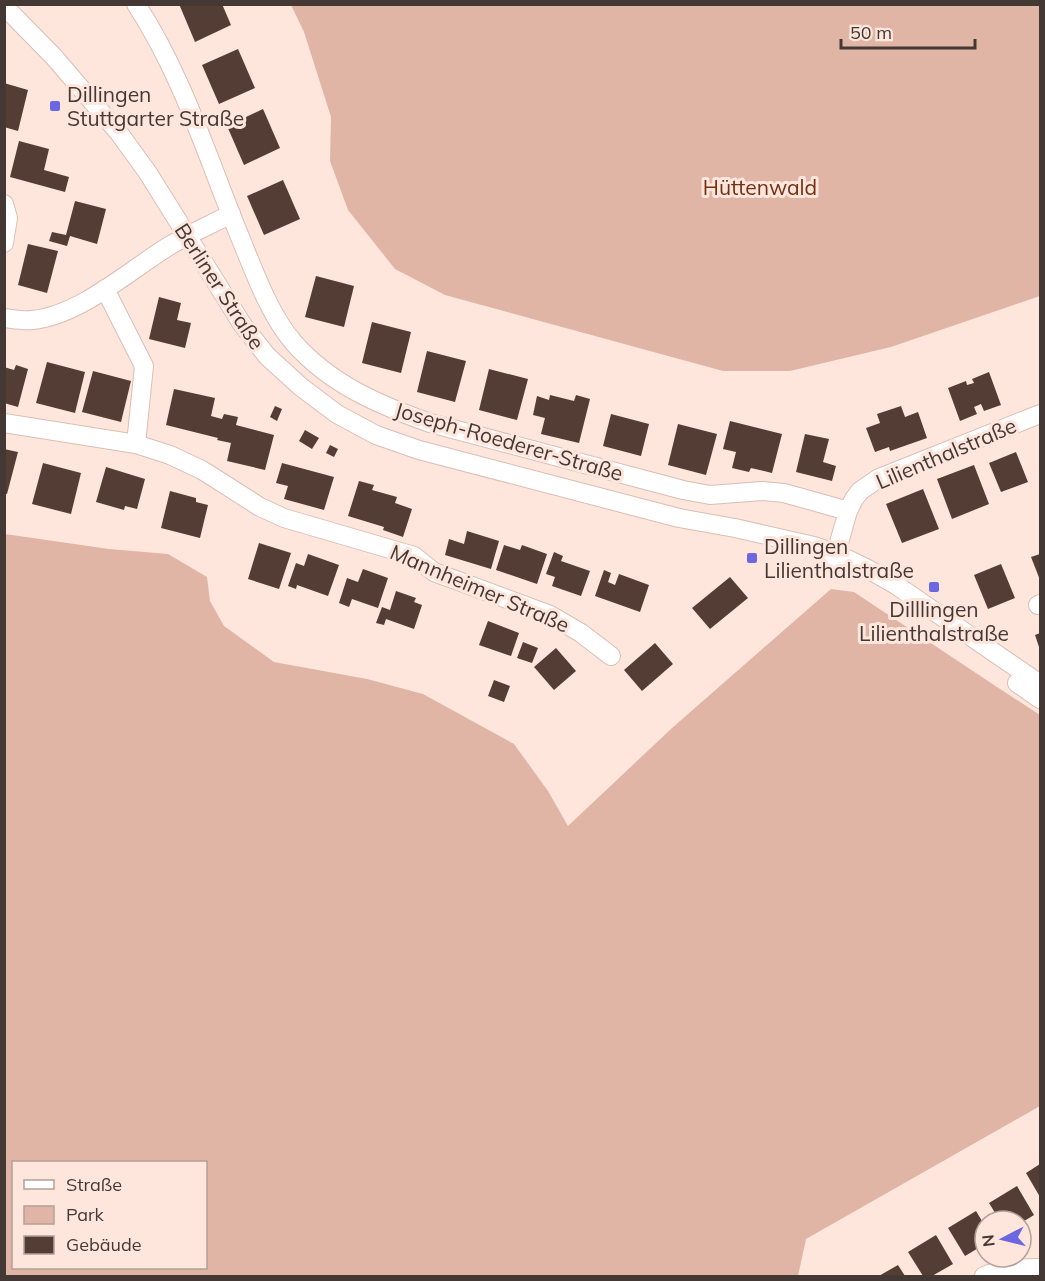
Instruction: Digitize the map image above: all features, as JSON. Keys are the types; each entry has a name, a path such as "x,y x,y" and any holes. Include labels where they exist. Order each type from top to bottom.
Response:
{"street":[{"name":"Joseph-Roederer-Straße","path":"136,4 171,68 199,129 256,276 276,318 293,342 315,364 338,381 393,410 430,423 683,490 710,495 762,491 784,493 848,511"},
{"name":"Berliner Straße","path":"4,6 54,57 119,133 148,173 242,324 267,356 301,387 337,414 376,435 419,450 679,518 732,536 811,558 835,560 866,568 896,585 1041,684"},
{"path":"4,204 8,218 4,243"},
{"path":"4,318 30,321 67,311 105,290 169,246 231,214"},
{"path":"105,290 144,366 136,444"},
{"name":"Lilienthalstraße","path":"835,560 848,511 860,491 879,478 1041,414"},
{"name":"Mannheimer Straße","path":"4,423 136,444 170,455 202,470 260,507 284,518 414,556 434,572 550,615 581,633 611,656"},
{"name":"Berliner Straße","path":"835,560 1041,699"},
{"path":"984,1276 1025,1268 1041,1268"}],"green space":[{"name":"Hüttenwald","path":"291,5 1040,5 1040,296 891,347 790,371 723,371 445,295 395,269 348,210 330,161 331,117 304,32"},
{"path":"5,534 109,549 168,554 207,577 210,601 224,626 274,662 367,679 423,694 514,744 548,791 568,826 672,728 831,589 854,592 1040,715 1040,1106 806,1239 798,1276 5,1276"}],"building":[{"path":"179,4 222,4 231,25 195,42"},
{"path":"238,49 255,88 219,104 202,65"},
{"path":"4,83 28,90 18,131 4,127"},
{"path":"263,109 280,148 244,165 227,126"},
{"path":"19,141 49,149 44,170 69,177 65,192 10,177"},
{"path":"283,180 300,219 264,235 247,196"},
{"path":"75,201 106,209 97,244 70,236 67,246 49,241 52,232 66,235"},
{"path":"28,244 58,251 47,293 18,285"},
{"path":"316,276 354,286 344,327 305,317"},
{"path":"159,297 181,303 177,320 191,323 185,348 149,339"},
{"path":"372,322 411,332 401,373 362,363"},
{"path":"427,351 466,361 455,402 417,392"},
{"path":"47,362 85,372 75,413 36,403"},
{"path":"16,365 28,369 18,407 4,403 4,367 14,370"},
{"path":"489,369 528,379 517,420 479,410"},
{"path":"93,371 131,381 121,422 82,412"},
{"path":"989,372 1001,405 984,411 981,404 974,407 977,414 960,421 948,388 966,381 967,385 974,383 972,379"},
{"path":"174,389 215,398 211,416 222,419 224,414 238,417 236,425 274,435 265,470 227,461 231,443 166,425"},
{"path":"550,395 574,401 576,395 590,399 579,443 541,434 545,418 533,415 537,396 549,400"},
{"path":"275,406 282,409 277,421 270,417"},
{"path":"901,406 905,417 918,412 927,438 890,451 889,447 875,452 866,428 880,423 877,414"},
{"path":"611,414 649,424 641,456 603,446"},
{"path":"730,421 782,434 772,473 751,468 749,472 732,468 736,452 723,449"},
{"path":"678,424 717,434 706,475 668,465"},
{"path":"305,430 319,438 312,449 299,441"},
{"path":"805,434 829,439 823,462 836,466 832,481 796,472"},
{"path":"330,445 338,449 334,457 326,453"},
{"path":"4,449 18,452 7,494 4,493"},
{"path":"1016,452 1028,482 1001,492 989,463"},
{"path":"43,463 81,473 71,514 32,504"},
{"path":"282,463 334,477 324,510 284,499 288,486 276,483"},
{"path":"974,465 989,504 952,519 937,479"},
{"path":"106,467 145,479 137,509 125,506 124,510 96,502"},
{"path":"359,481 374,485 372,490 397,497 395,503 412,509 403,537 383,530 384,527 348,516"},
{"path":"923,489 939,529 902,543 886,504"},
{"path":"170,491 196,498 196,502 208,505 200,538 161,528"},
{"path":"467,531 499,541 491,569 445,555 449,539 464,544"},
{"path":"259,543 291,553 279,589 248,579"},
{"path":"504,545 520,550 522,545 547,554 537,584 496,570"},
{"path":"554,552 563,556 561,561 590,571 581,596 552,586 555,577 546,574"},
{"path":"308,554 339,565 328,596 297,585 296,589 288,586 296,563 304,566"},
{"path":"1040,554 1040,580 1031,557"},
{"path":"1001,564 1015,598 988,609 974,575"},
{"path":"363,569 388,578 378,608 352,599 349,607 339,603 347,578 358,582"},
{"path":"604,570 611,573 608,582 615,585 619,574 649,585 640,612 595,596"},
{"path":"730,577 748,598 710,629 692,608"},
{"path":"396,591 416,598 414,602 422,605 414,629 386,619 384,625 376,623 382,607 390,610"},
{"path":"488,621 519,633 511,656 479,645"},
{"path":"1040,633 1040,650 1035,635"},
{"path":"523,642 538,648 532,663 517,658"},
{"path":"655,643 673,664 642,691 624,670"},
{"path":"556,648 576,671 554,690 534,667"},
{"path":"494,680 510,686 504,702 488,696"},
{"path":"1040,1164 1040,1197 1026,1173"},
{"path":"1017,1186 1030,1209 993,1209 989,1203"},
{"path":"973,1213 973,1251 965,1256 948,1228"},
{"path":"936,1235 953,1264 932,1276 923,1276 908,1252"},
{"path":"898,1265 905,1276 879,1276 884,1273"}],"place":[{"name":"Dillingen Stuttgarter Straße","path":"55,106"},
{"name":"Dillingen Lilienthalstraße","path":"752,558"},
{"name":"Dilllingen Lilienthalstraße","path":"934,587"}]}
